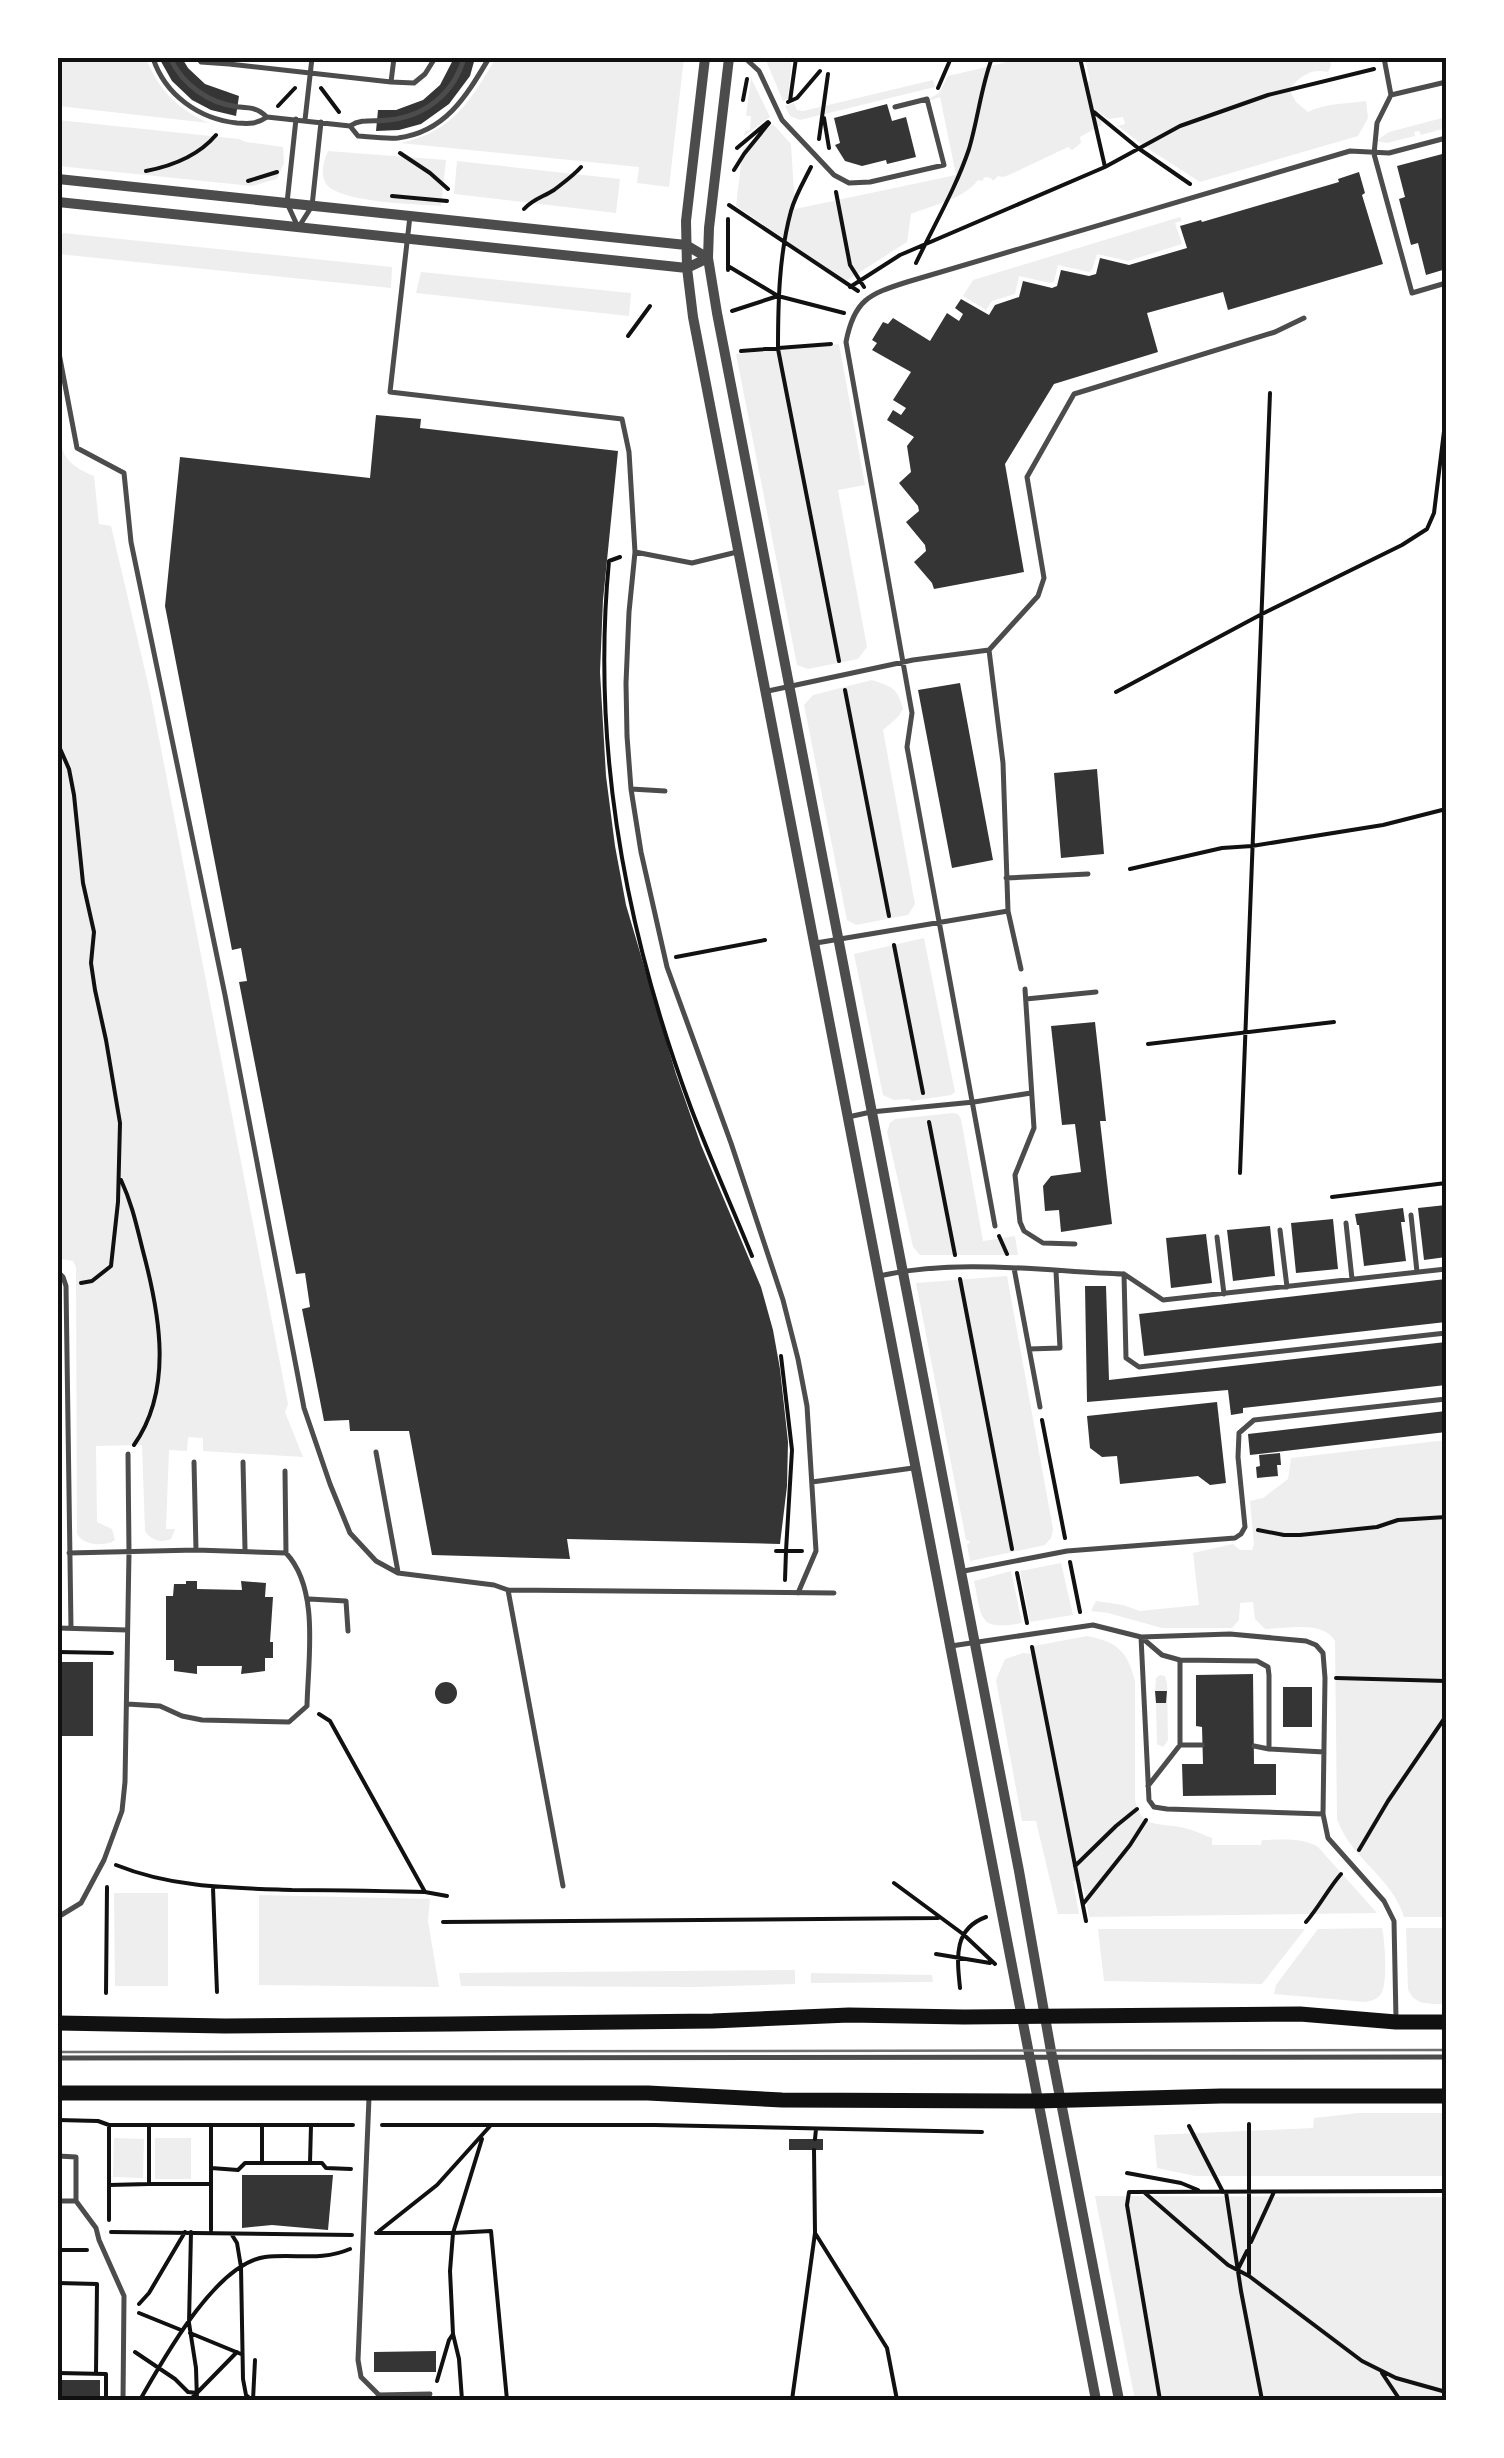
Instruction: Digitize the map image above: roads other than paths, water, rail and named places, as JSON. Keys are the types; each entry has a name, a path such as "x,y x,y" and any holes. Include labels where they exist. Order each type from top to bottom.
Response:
{"main road":[{"path":"58,2023 225,2026 712,2022 850,2015 1300,2014 1446,2022"},
{"path":"58,2093 648,2093 782,2100 1038,2101 1446,2096"}],"street":[{"path":"705,58 686,221 693,317 1096,2400"},
{"path":"728,58 710,202 708,258 716,313 1120,2400"},
{"path":"58,179 686,245 708,258"},
{"path":"58,202 687,268 708,258"}],"lane":[{"path":"153,58 169,87 198,111 235,122 258,124 267,117"},
{"path":"170,58 181,76 214,101 257,108 267,117 350,126 359,120 392,120 416,114 439,100 455,82 464,58"},
{"path":"198,58 202,62 229,61 414,83 435,58"},
{"path":"305,120 312,58"},
{"path":"391,82 394,58"},
{"path":"350,126 358,136 396,138 430,128 462,103 489,58"},
{"path":"745,58 759,71 782,120 834,174 848,183 870,182 944,165 927,99 895,107"},
{"path":"827,58 845,58"},
{"path":"1384,58 1392,95 1377,122 1374,154 1412,293 1446,283"},
{"path":"1392,95 1446,82"},
{"path":"296,119 287,203 298,227"},
{"path":"298,227 312,206 321,122"},
{"path":"995,1226 907,747 912,713 846,342 853,315 869,296 898,285 1350,151 1389,153 1446,138"},
{"path":"410,216 390,392 622,419 629,452 634,552 626,683 632,790 667,967 783,1300 806,1406 816,1551 798,1593"},
{"path":"765,692 902,663 989,650 1038,596 1044,578 1027,477 1074,394 1275,332 1304,318"},
{"path":"58,348 76,448 124,473 131,542 225,995 304,1408 350,1533 376,1561 398,1573 508,1590 834,1593"},
{"path":"634,552 692,563 737,552"},
{"path":"989,650 1002,763 1008,911 1022,970"},
{"path":"632,790 665,791"},
{"path":"1006,878 1088,874"},
{"path":"816,943 1008,911"},
{"path":"1025,989 1034,1128 1014,1175 1020,1222 1024,1231 1044,1243 1075,1244"},
{"path":"1026,999 1096,992"},
{"path":"848,1118 1031,1094"},
{"path":"1412,1215 1418,1272"},
{"path":"1346,1223 1352,1279"},
{"path":"1280,1230 1286,1287"},
{"path":"1217,1237 1224,1294"},
{"path":"878,1276 903,1270 957,1267 1124,1274 1163,1300 1446,1269"},
{"path":"1014,1268 1040,1407"},
{"path":"1029,1349 1060,1348 1056,1271"},
{"path":"58,1272 66,1286 70,1628"},
{"path":"1124,1274 1126,1358 1139,1367 1446,1333"},
{"path":"961,1572 1068,1552 1228,1540 1241,1534 1245,1527 1239,1433 1254,1420 1446,1398"},
{"path":"376,1452 398,1573"},
{"path":"58,1916 82,1903 104,1860 122,1811 130,1553 128,1454"},
{"path":"194,1462 196,1550"},
{"path":"243,1462 245,1550"},
{"path":"812,1482 916,1468"},
{"path":"127,1704 160,1706 202,1720 290,1722 307,1706 308,1599 302,1576 286,1553 285,1471"},
{"path":"69,1552 286,1553"},
{"path":"508,1590 563,1886"},
{"path":"308,1599 346,1602 348,1631"},
{"path":"951,1646 1083,1626 1105,1627 1141,1637 1230,1634 1306,1641 1316,1646 1323,1653 1325,1678 1323,1814 1328,1838 1384,1901 1394,1921 1396,2022"},
{"path":"58,1628 127,1630"},
{"path":"1141,1637 1162,1655 1180,1660 1257,1660 1268,1667 1269,1750"},
{"path":"1141,1637 1146,1788 1154,1807 1323,1814"},
{"path":"1146,1788 1180,1744 1180,1660"},
{"path":"1180,1744 1202,1745"},
{"path":"1254,1746 1324,1752"},
{"path":"58,2058 1446,2057"},
{"path":"370,2092 358,2360 361,2377 384,2400"},
{"path":"58,2156 76,2157 76,2201 96,2228 124,2296 123,2400"},
{"path":"58,2201 76,2201"},
{"path":"377,2394 430,2394"}],"tram line":[{"path":"58,2052 1446,2050"}]}
